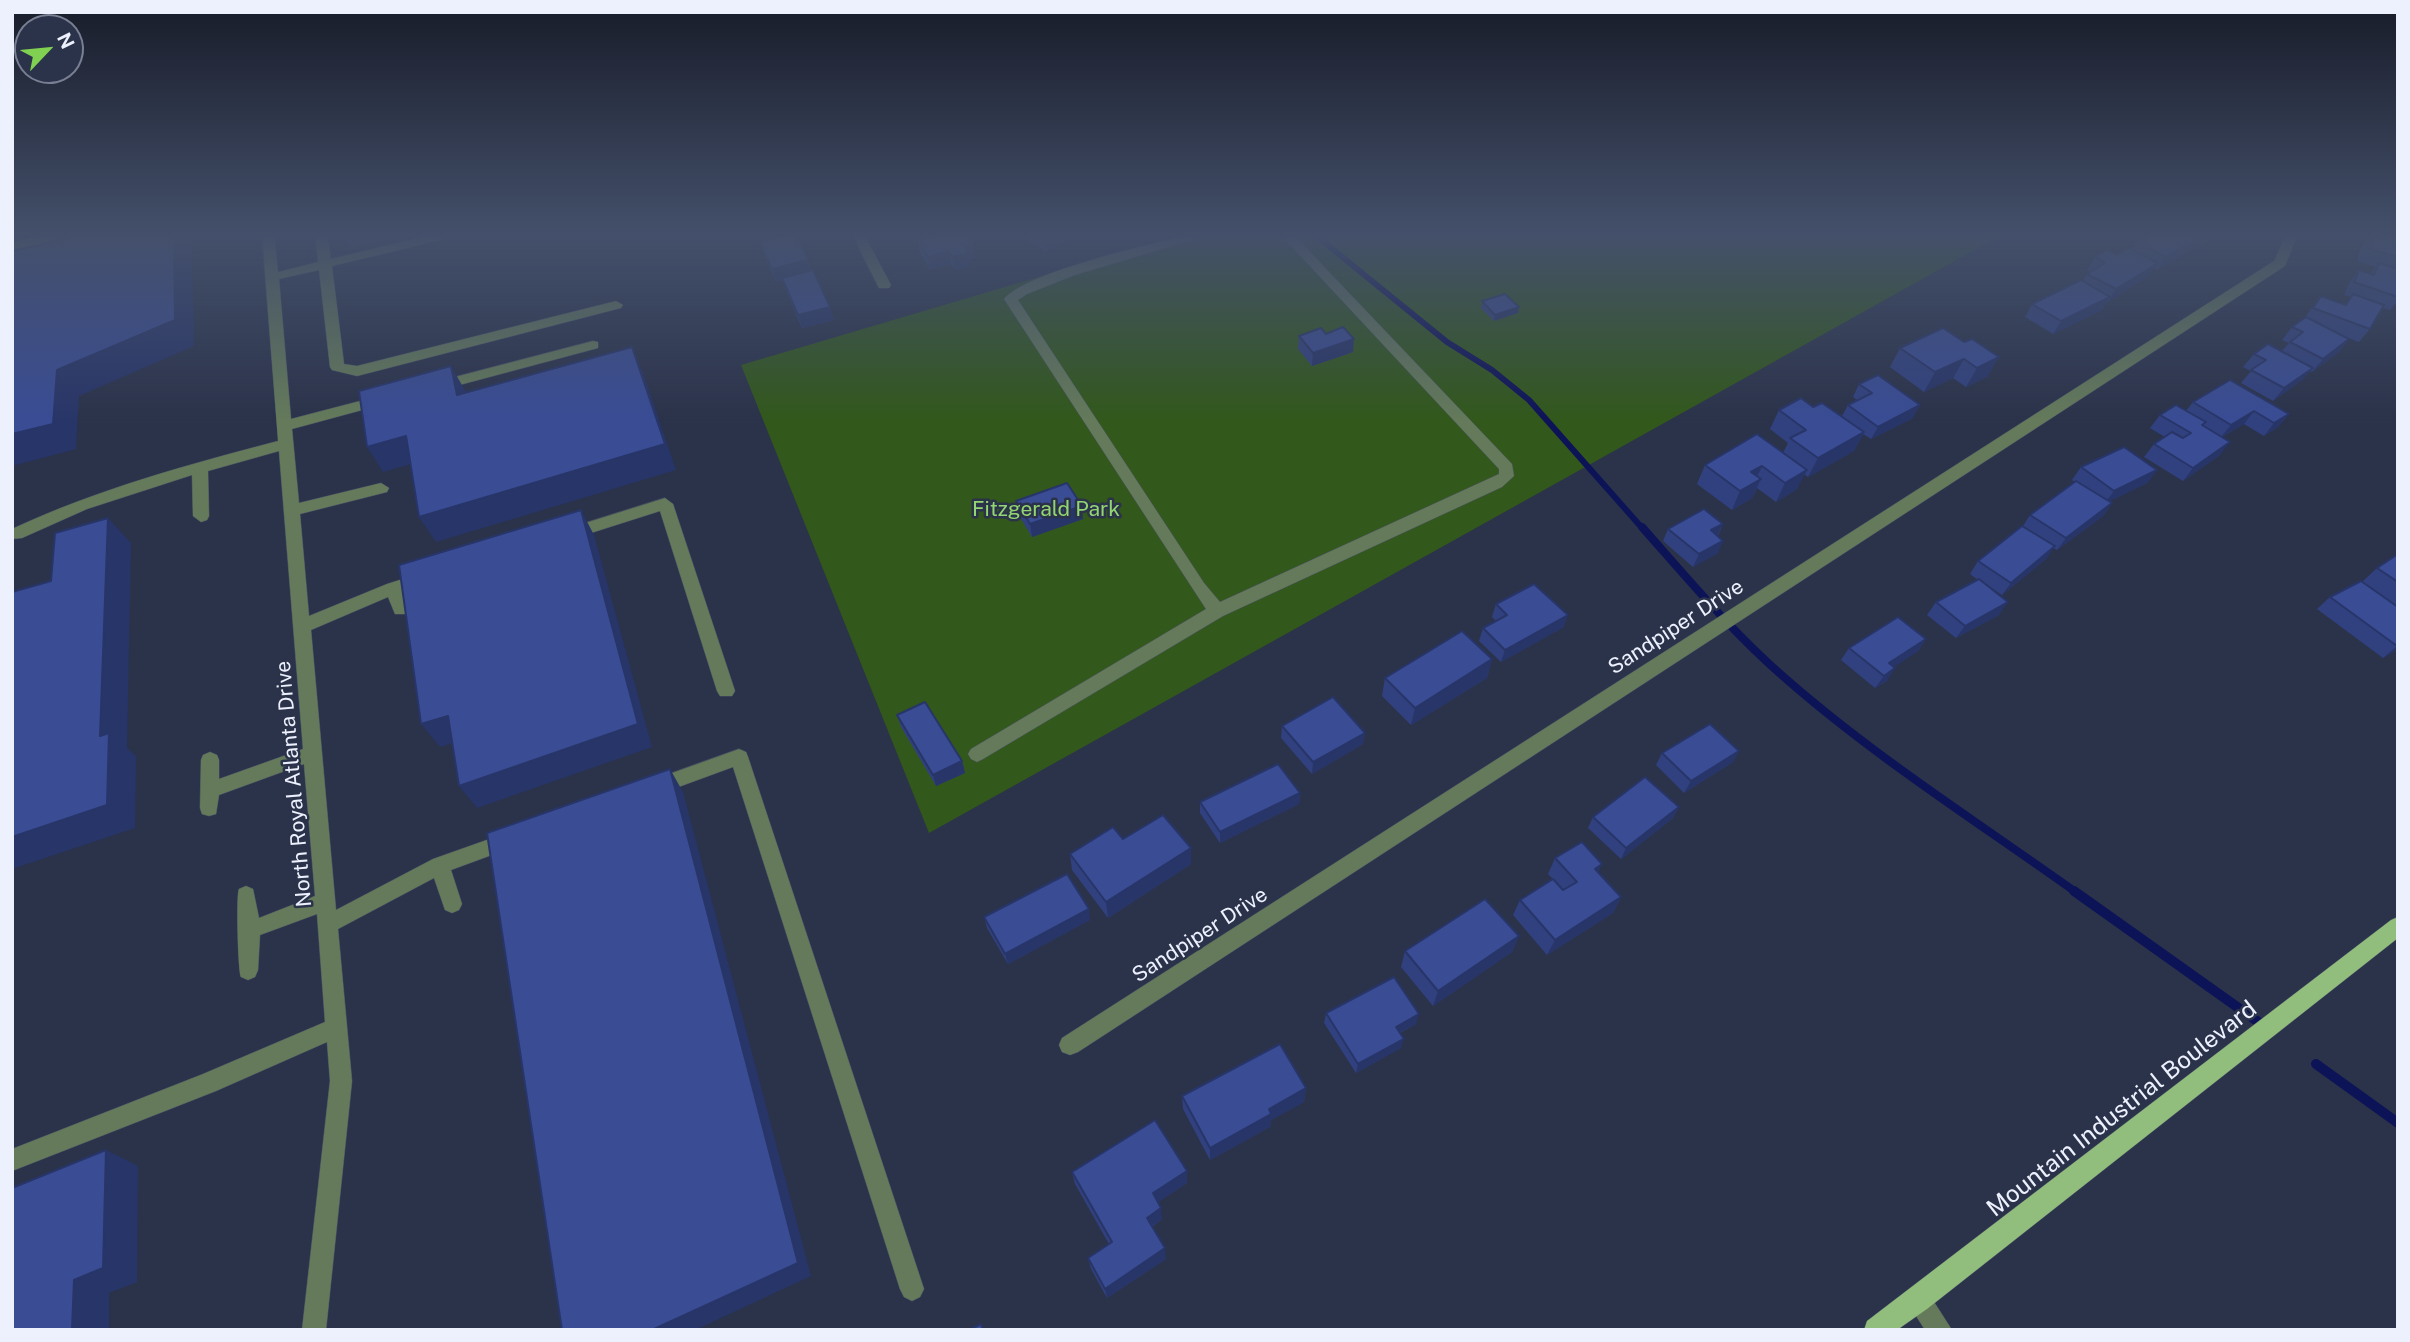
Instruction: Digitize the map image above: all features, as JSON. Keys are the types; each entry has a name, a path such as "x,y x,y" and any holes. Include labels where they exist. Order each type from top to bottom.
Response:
{"main road":[{"name":"Mountain Industrial Boulevard","path":"1876,1330 2398,926"}],"street":[{"name":"North Royal Atlanta Drive","path":"274,297 341,1081 314,1330"},
{"path":"328,297 337,367 357,371 615,305"},
{"path":"1013,297 1011,299 1217,611"},
{"path":"977,754 1217,611 1497,483 1506,476 1507,468 1346,297"},
{"name":"Sandpiper Drive","path":"1070,1045 2228,297"},
{"path":"419,391 593,345"},
{"path":"16,534 76,505 200,468 392,398"},
{"path":"200,468 201,516"},
{"path":"293,510 381,488"},
{"path":"549,540 665,505 726,691"},
{"path":"303,626 393,588 445,572"},
{"path":"393,588 401,609"},
{"path":"210,760 209,799 314,753"},
{"path":"635,794 739,757 912,1289"},
{"path":"328,924 440,865 531,832"},
{"path":"440,865 452,904"},
{"path":"246,895 250,930 248,970"},
{"path":"250,930 327,901"},
{"path":"12,1160 208,1083 337,1027"},
{"path":"1918,1300 1940,1330"}],"green space":[{"name":"Fitzgerald Park","path":"972,297 1891,297 929,833 741,365"}],"building":[{"path":"12,297 175,297 175,320 57,370 53,424 12,434"},
{"path":"790,297 825,297 830,307 798,315"},
{"path":"1508,297 1519,307 1495,315 1482,301"},
{"path":"2047,297 2110,297 2061,321 2032,304"},
{"path":"2321,297 2346,305 2351,297 2360,297 2384,305 2370,329 2313,308"},
{"path":"2306,317 2349,339 2323,359 2290,342 2303,332 2292,327"},
{"path":"1343,327 1354,339 1313,353 1299,336 1321,328 1326,334"},
{"path":"1943,328 1964,342 1972,339 1999,357 1977,368 1964,359 1935,372 1900,348"},
{"path":"2268,344 2313,368 2284,388 2251,370 2266,360 2254,354"},
{"path":"632,347 665,444 419,517 406,436 367,447 359,391 451,366 457,395"},
{"path":"1878,375 1920,405 1878,427 1848,405 1872,393 1859,384"},
{"path":"2230,380 2289,414 2274,423 2254,411 2231,425 2193,402"},
{"path":"1801,398 1813,407 1822,403 1864,432 1818,458 1790,438 1806,430 1779,410"},
{"path":"2176,405 2206,422 2202,425 2230,442 2193,468 2154,444 2172,432 2183,438 2191,433 2160,415"},
{"path":"1757,434 1807,470 1785,483 1762,466 1751,472 1761,479 1740,491 1705,465"},
{"path":"2124,447 2157,470 2114,491 2081,467"},
{"path":"2076,481 2112,503 2066,538 2030,515"},
{"path":"1067,483 1082,506 1030,524 1016,501"},
{"path":"1704,509 1723,524 1711,530 1723,541 1699,554 1668,529"},
{"path":"581,510 638,724 459,786 448,716 421,724 399,565"},
{"path":"108,518 100,736 109,733 107,805 12,837 12,592 51,581 55,533"},
{"path":"2022,526 2055,546 2011,583 1978,561"},
{"path":"2398,554 2398,582 2377,568"},
{"path":"1979,579 2008,602 1965,626 1936,602"},
{"path":"2361,581 2398,607 2397,646 2330,597"},
{"path":"1534,584 1568,615 1505,650 1483,628 1507,615 1496,604"},
{"path":"1898,617 1926,639 1889,663 1895,668 1884,676 1849,648"},
{"path":"1462,631 1492,659 1415,708 1385,678"},
{"path":"1333,697 1365,733 1313,762 1282,726"},
{"path":"925,702 962,761 933,775 897,715"},
{"path":"1710,724 1739,751 1691,781 1662,753"},
{"path":"1278,764 1300,793 1220,832 1200,802"},
{"path":"670,769 798,1263 652,1330 562,1330 487,833"},
{"path":"1645,777 1679,807 1626,848 1593,817"},
{"path":"1163,815 1191,848 1106,902 1070,854 1113,827 1123,839"},
{"path":"1582,842 1602,864 1595,869 1621,897 1555,940 1520,900 1553,879 1563,890 1577,882 1555,858"},
{"path":"1067,874 1089,909 1005,954 984,917"},
{"path":"1485,899 1519,936 1438,991 1405,951"},
{"path":"1394,977 1419,1014 1396,1027 1404,1039 1358,1064 1326,1013"},
{"path":"1280,1044 1306,1088 1269,1109 1271,1114 1210,1148 1182,1096"},
{"path":"1155,1120 1187,1171 1153,1193 1161,1208 1147,1218 1165,1248 1105,1289 1088,1258 1112,1242 1072,1172"},
{"path":"106,1150 103,1268 74,1280 72,1330 12,1330 12,1188"},
{"path":"981,1324 983,1330 969,1330"}],"waterway":[{"path":"1391,297 1447,342 1492,370 1529,400 1643,529"},
{"path":"1642,527 1747,642 1819,707 1928,789 2077,893"},
{"path":"2074,891 2264,1026"},
{"path":"2316,1064 2398,1123"}]}
